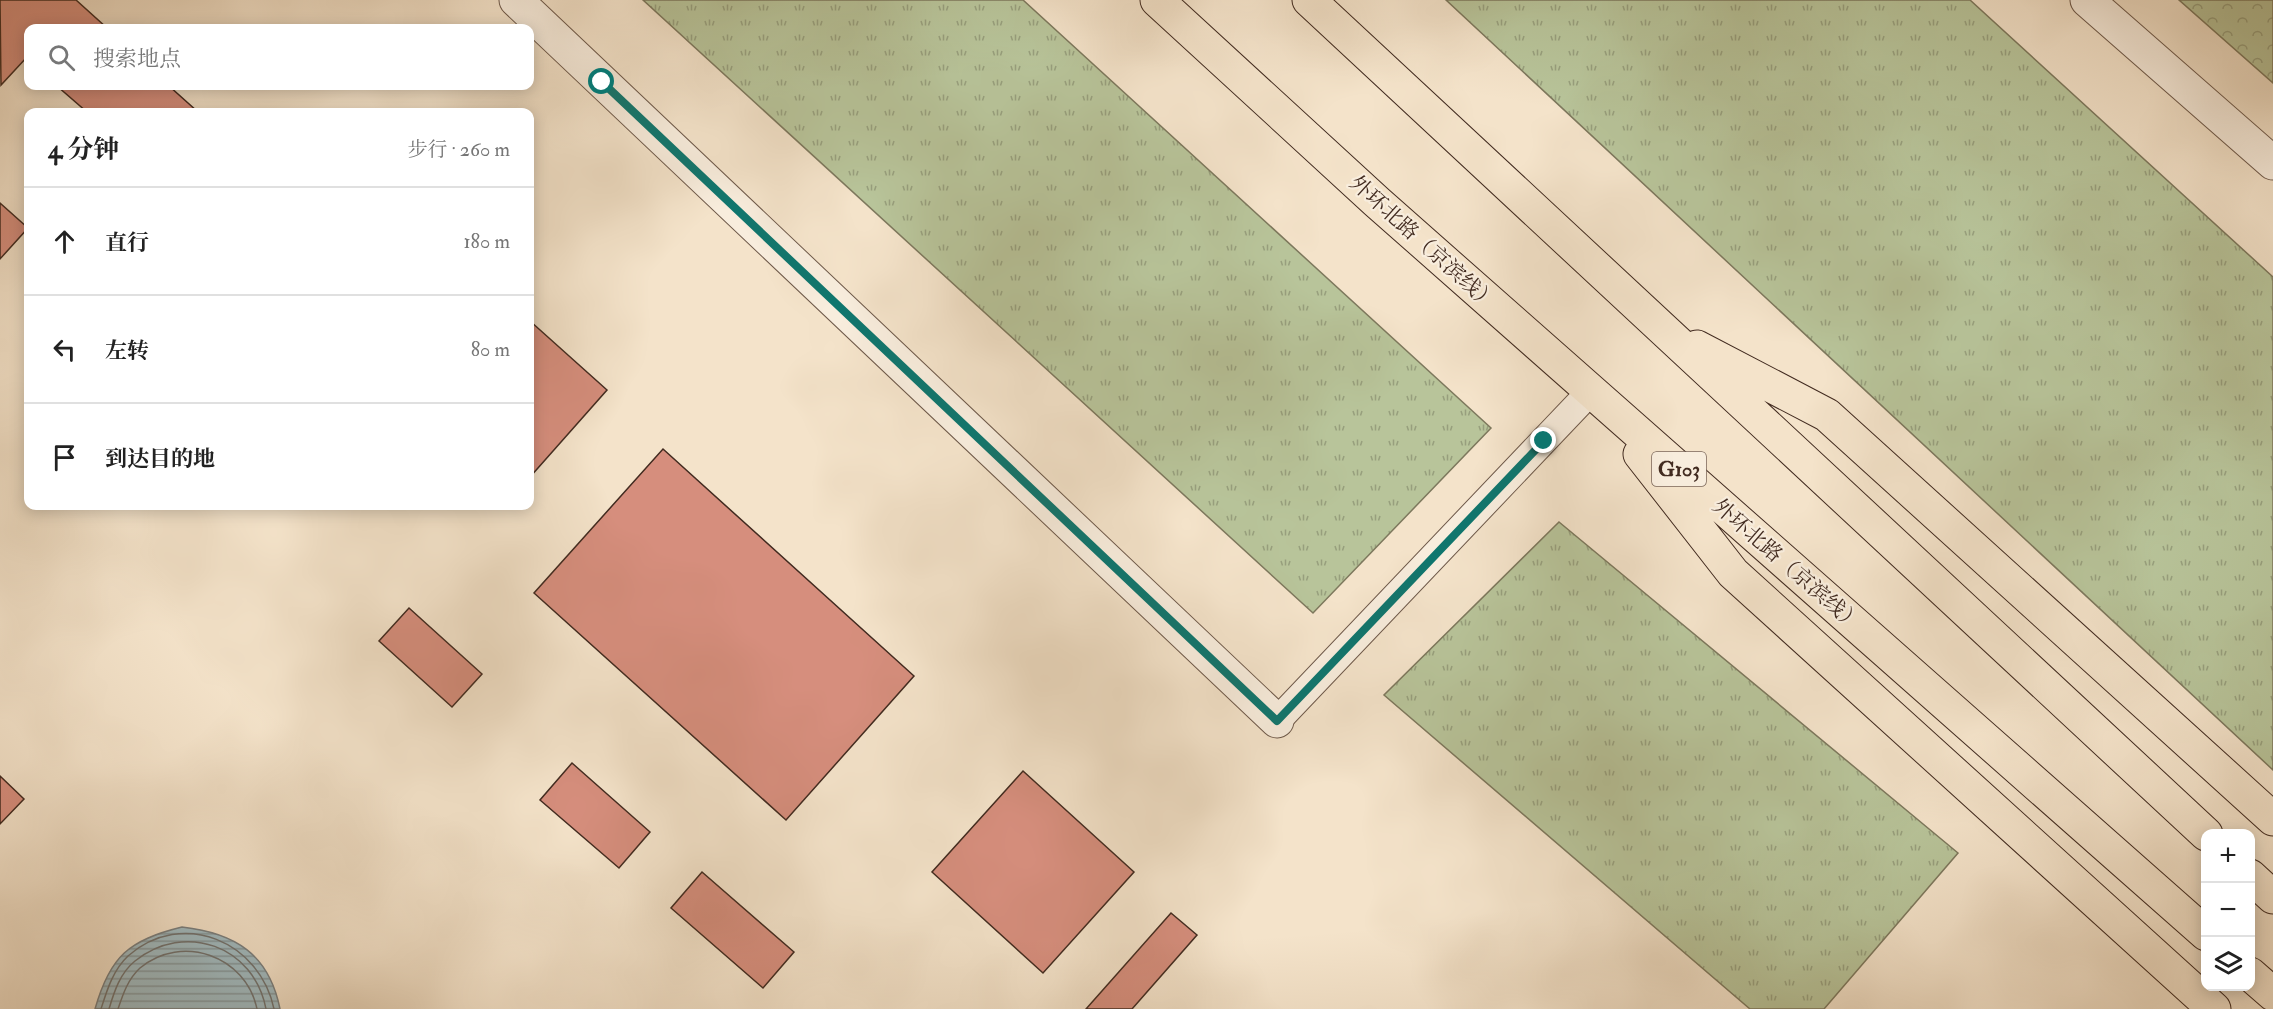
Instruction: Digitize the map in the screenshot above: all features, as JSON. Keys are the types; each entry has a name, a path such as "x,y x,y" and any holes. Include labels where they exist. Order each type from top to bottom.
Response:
{"highway":[{"name":"外环北路（京滨线）","path":"1157,0 1377,202 2201,930"},
{"path":"1309,0 2201,830"},
{"path":"1658,327 1827,415 2273,819"},
{"path":"1591,391 1733,573 2214,1009"},
{"path":"2255,881 2273,897"},
{"path":"2255,978 2273,994"}],"street":[{"path":"516,0 1277,721 1591,391"},
{"path":"2087,0 2273,163"}],"green space":[{"path":"643,0 1023,0 1491,428 1313,613"},
{"path":"1446,0 1970,0 2273,277 2273,770"},
{"path":"2179,0 2273,0 2273,83"},
{"path":"1559,522 1958,853 1824,1009 1750,1009 1384,695"}],"water":[{"path":"182,927 218,935 247,950 268,974 280,1009 95,1009 107,976 124,953 148,938"}],"building":[{"path":"0,0 76,0 103,24 24,24 24,60 1,85"},
{"path":"62,90 173,90 194,108 82,108"},
{"path":"0,203 24,224 24,232 0,259"},
{"path":"534,325 607,390 534,472"},
{"path":"663,449 914,676 786,820 534,593"},
{"path":"409,608 482,674 452,707 379,641"},
{"path":"572,763 650,832 619,868 540,800"},
{"path":"1023,771 1134,872 1043,973 932,872"},
{"path":"0,776 24,799 0,824"},
{"path":"702,872 794,952 763,988 671,908"},
{"path":"1171,913 1197,935 1132,1009 1086,1009"}],"route":[{"path":"602,82 1277,721 1544,441"}]}
